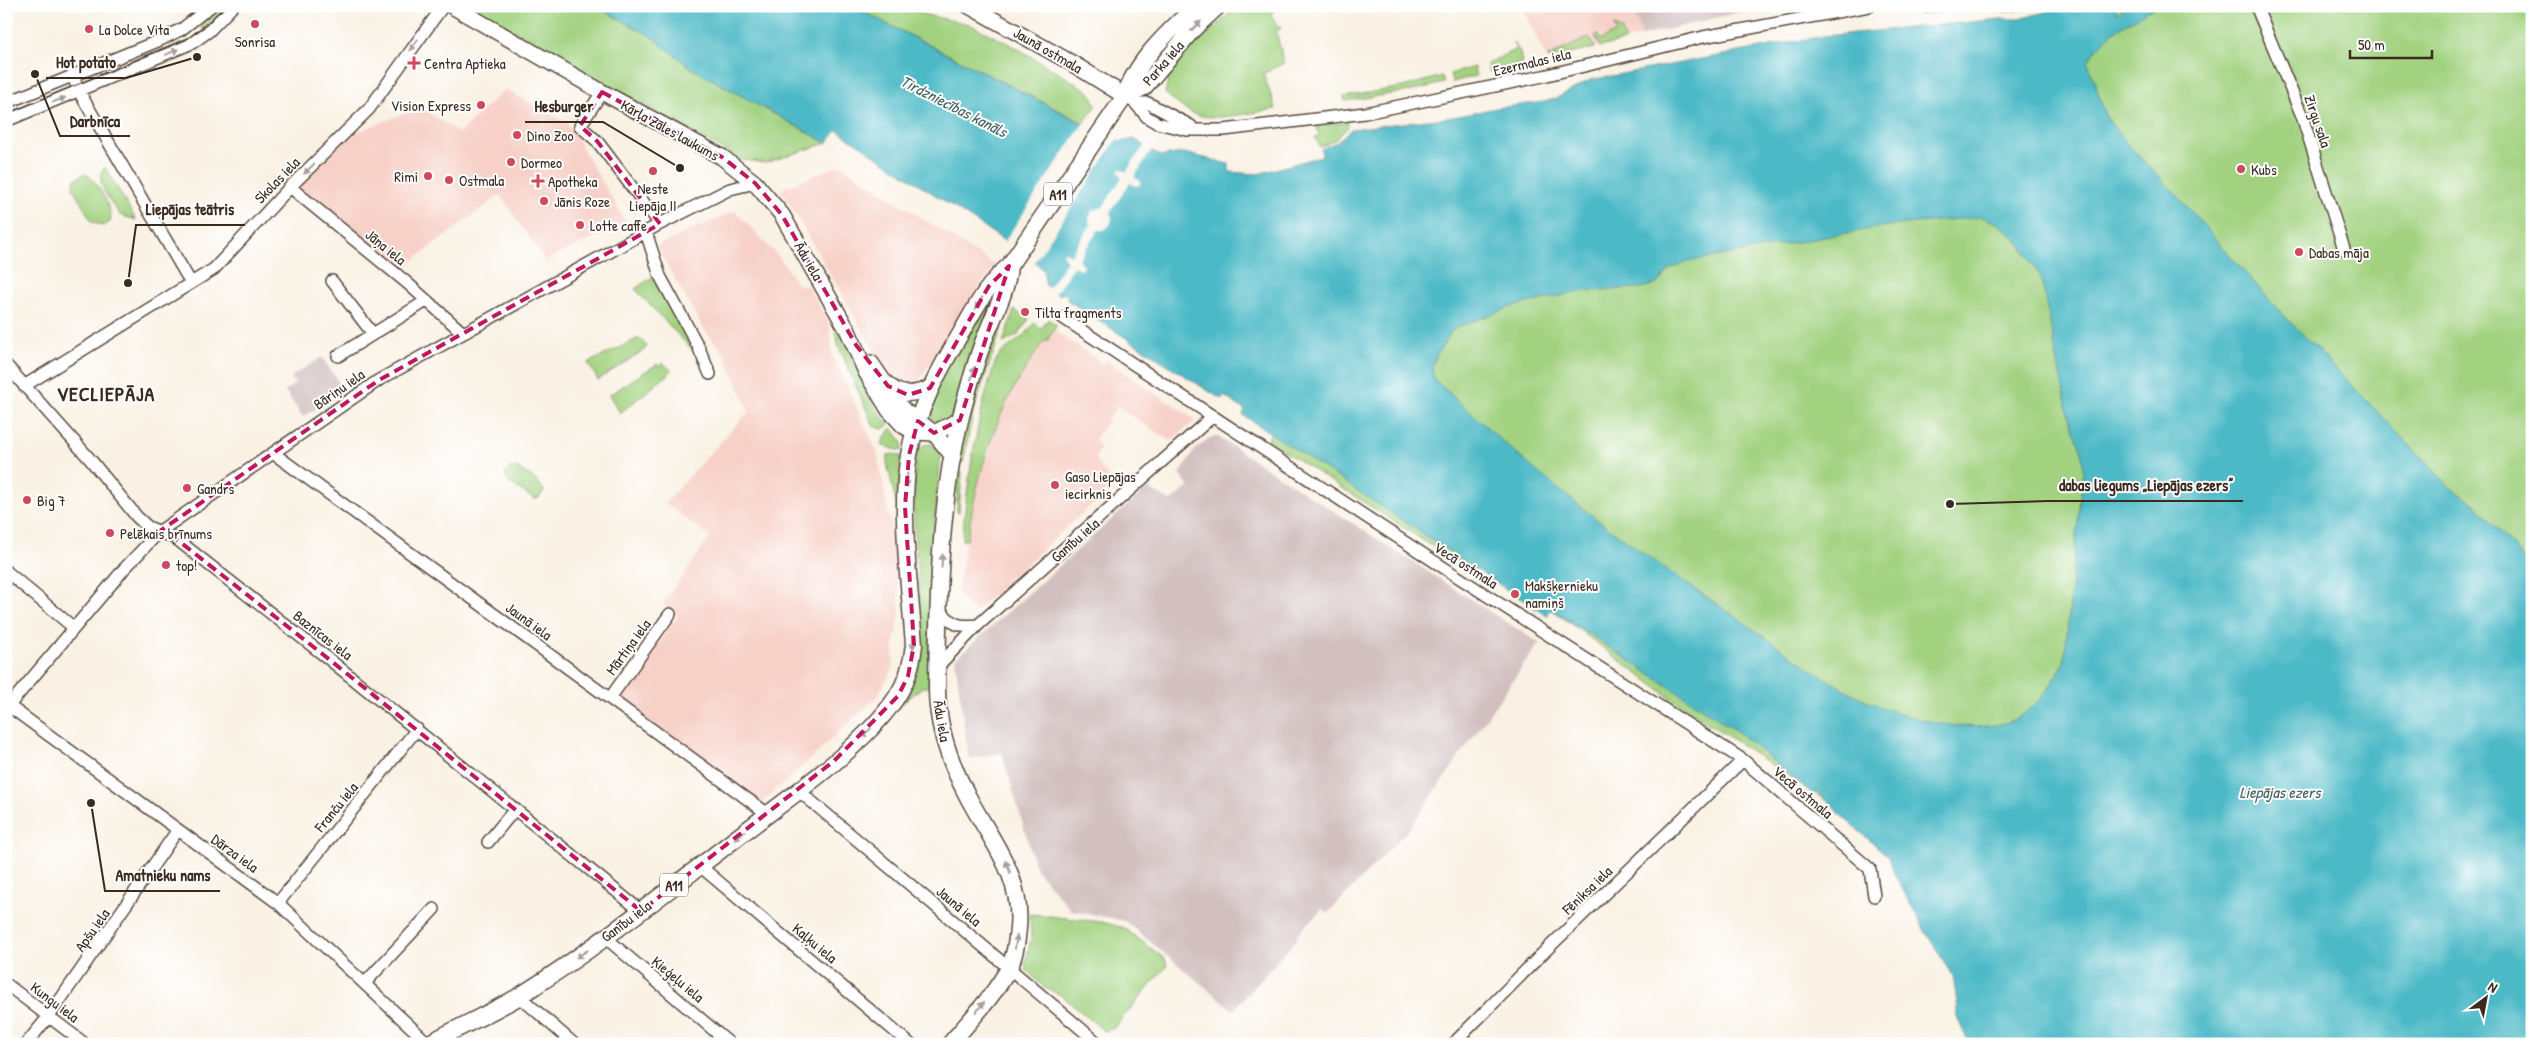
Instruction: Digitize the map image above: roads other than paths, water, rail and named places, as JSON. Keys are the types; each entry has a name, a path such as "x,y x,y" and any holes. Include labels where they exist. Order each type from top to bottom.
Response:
{"highway":[{"name":"Parka iela","path":"1130,100 1130,79 1165,38 1196,6"},
{"name":"Parka iela","path":"1130,100 1144,87 1193,29 1218,6"},
{"name":"A11","path":"917,426 930,388 989,286 1009,266 1106,122 1130,100"},
{"name":"A11","path":"960,420 984,339 1008,278 1009,266"},
{"name":"Ādu iela","path":"960,420 947,489 939,610 937,690 946,744 968,798 1005,859 1014,882 1019,914 1016,945 1008,969"},
{"name":"Ganību iela","path":"428,1044 519,996 606,938 799,791 872,727 898,696 908,676 914,645 905,507 909,455 917,426"},
{"name":"A11","path":"950,1044 996,988 1008,969"}],"main road":[{"name":"Kārļa Zāles laukums","path":"452,6 602,92 722,157 755,183"},
{"name":"Jaunā ostmala","path":"969,6 1070,62 1130,100"},
{"name":"Ādu iela","path":"755,183 782,215 856,345 903,410 917,426"},
{"name":"Ādu iela","path":"856,345 866,372 883,403 899,421 934,433 952,455"},
{"path":"881,379 896,391 908,394 930,388"},
{"path":"934,433 960,420"}],"street":[{"path":"6,103 182,29 211,6"},
{"path":"6,121 192,43 209,32 233,6"},
{"name":"Skolas iela","path":"24,386 214,269 290,187 369,109 443,6"},
{"name":"Ezermalas iela","path":"1130,100 1147,117 1157,123 1199,130 1224,130 1396,108 1543,76 1703,37 1869,6"},
{"name":"Zirgu sala","path":"2256,6 2302,116 2344,249"},
{"path":"72,75 79,92 191,284"},
{"path":"602,92 580,126 597,141 660,224"},
{"name":"Bāriņu iela","path":"7,708 74,628 160,531 379,380 462,332 660,224 730,189 755,183"},
{"name":"Jāņa iela","path":"290,187 406,282 462,332"},
{"path":"646,232 660,276 698,346 710,374"},
{"path":"332,281 373,334"},
{"path":"338,356 426,301"},
{"name":"Vecā ostmala","path":"1063,318 1471,586 1743,760 1870,868 1874,896"},
{"name":"Baznīcas iela","path":"6,365 89,458 137,517 148,527 175,538 417,729 641,911"},
{"name":"Ganību iela","path":"938,666 978,625 1213,416"},
{"name":"Jaunā iela","path":"273,453 768,814"},
{"path":"6,571 74,628"},
{"path":"939,610 952,624 964,626 978,625"},
{"name":"Mārtiņa iela","path":"610,698 670,614"},
{"name":"Dārza iela","path":"7,708 278,903 365,982 428,1044"},
{"name":"Franču iela","path":"278,903 417,729"},
{"name":"Fēniksa iela","path":"1453,1044 1542,954 1743,760"},
{"name":"Jaunā iela","path":"799,791 1099,1044"},
{"path":"488,842 516,809"},
{"name":"Apšu iela","path":"26,1044 49,1016 178,831"},
{"name":"Kaļķu iela","path":"700,866 910,1044"},
{"path":"365,982 434,909"},
{"name":"Ķieģeļu iela","path":"606,938 730,1044"},
{"name":"Kungu iela","path":"6,984 85,1044"},
{"path":"519,996 574,1044"}],"water":[{"name":"Liepājas ezers","path":"595,6 852,6 1120,142 1134,139 1161,156 1184,153 1229,164 1229,172 1258,174 1322,156 1321,149 1337,142 1351,129 1454,117 1496,108 1544,102 1557,98 1590,80 1824,36 2001,19 2019,19 2067,6 2116,6 2117,14 2124,6 2156,6 2126,23 2110,35 2095,51 2088,62 2106,117 2128,145 2175,193 2272,303 2451,488 2475,504 2532,569 2532,1044 1969,1044 1957,1017 1958,1010 1953,976 1925,931 1894,873 1889,857 1836,811 1817,791 1814,795 1738,732 1551,609 1547,616 1243,415 1245,410 1224,396 1221,399 1067,300 1068,296 1064,293 1059,295 1046,286 1043,270 1035,261 837,130 827,143 693,69 649,35","holes":["1979,217 1999,225 2016,240 2041,278 2068,414 2082,452 2083,470 2064,663 2049,688 2029,710 2013,720 1997,725 1981,727 1963,726 1926,721 1877,705 1824,678 1672,573 1580,506 1526,462 1434,379 1432,366 1451,332 1458,327 1514,306 1583,291 1640,288 1657,284 1670,269 1687,262 1886,226"]}],"tram line":[{"path":"6,114 186,40 227,6"}],"place":[{"name":"Sonrisa","path":"255,24"},
{"name":"La Dolce Vita","path":"89,29"},
{"name":"Hot potato","path":"197,57"},
{"name":"Centra Aptieka","path":"414,63"},
{"name":"Darbnīca","path":"35,74"},
{"name":"Vision Express","path":"481,105"},
{"name":"Dino Zoo","path":"517,135"},
{"name":"Dormeo","path":"511,162"},
{"name":"Hesburger","path":"680,168"},
{"name":"Kubs","path":"2241,169"},
{"name":"Neste Liepāja II","path":"653,171"},
{"name":"Rimi","path":"428,176"},
{"name":"Ostmala","path":"449,180"},
{"name":"Apotheka","path":"538,181"},
{"name":"Jānis Roze","path":"544,201"},
{"name":"Lotte caffe","path":"580,225"},
{"name":"Dabas māja","path":"2299,252"},
{"name":"Liepājas teātris","path":"128,283"},
{"name":"Tilta fragments","path":"1025,312"},
{"name":"Gaso Liepājas iecirknis","path":"1055,485"},
{"name":"Gandrs","path":"187,488"},
{"name":"Big 7","path":"27,500"},
{"name":"dabas liegums „Liepājas ezers”","path":"1950,504"},
{"name":"Pelēkais brīnums","path":"110,533"},
{"name":"top!","path":"166,565"},
{"name":"Makšķernieku namiņš","path":"1515,594"},
{"name":"Amatnieku nams","path":"91,803"}],"district":[{"name":"VECLIEPĀJA","path":"106,393"}],"water label":[{"name":"Tirdzniecības kanāls","path":"954,106"}]}
